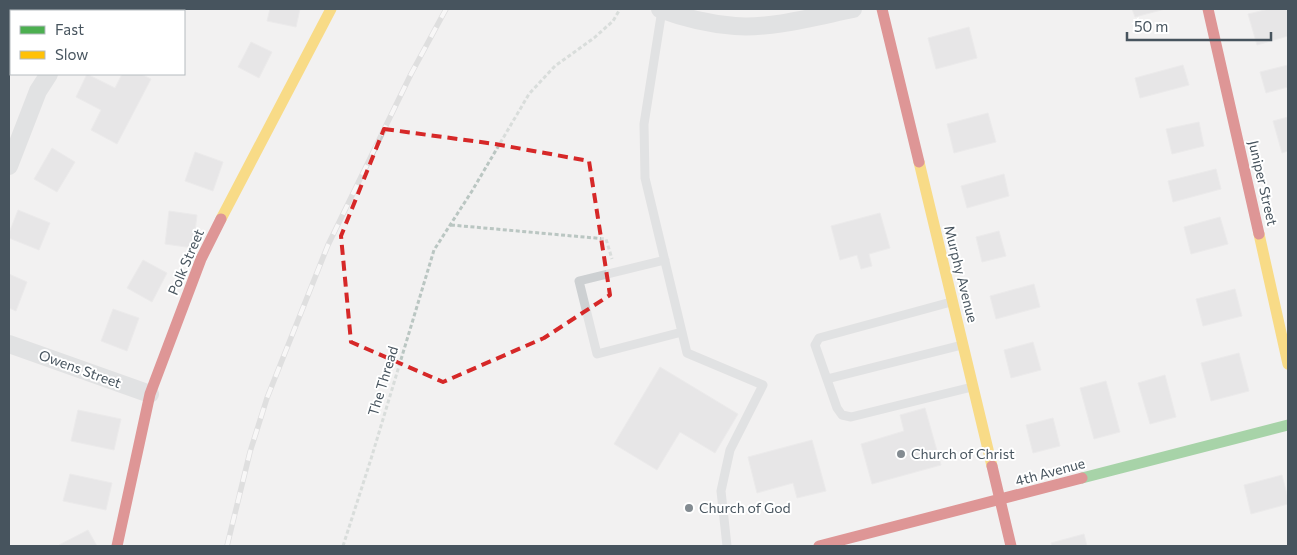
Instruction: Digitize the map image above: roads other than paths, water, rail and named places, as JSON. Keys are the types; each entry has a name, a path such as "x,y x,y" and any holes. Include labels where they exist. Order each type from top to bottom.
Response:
{"street":[{"name":"Polk Street","path":"117,546 150,394 201,259 331,9"},
{"path":"661,9 682,17 736,26 779,24 853,9"},
{"name":"Murphy Avenue","path":"882,9 1011,546"},
{"name":"Juniper Street","path":"1208,9 1288,364"},
{"path":"9,166 38,91 47,75"},
{"name":"Owens Street","path":"9,344 150,394"},
{"name":"4th Avenue","path":"819,546 1288,425"}],"lane":[{"path":"661,9 644,124 645,178 682,332 688,353 763,385 730,450 721,491 727,546"},
{"path":"665,260 579,281 597,354 682,332"},
{"path":"952,302 818,338 815,345 837,408 842,415 851,416 972,386"},
{"path":"827,379 962,344"}],"railway":[{"path":"227,546 250,452 267,398 328,245 411,74 446,9"}],"place":[{"name":"Church of Christ","path":"901,454"},
{"name":"Church of God","path":"689,508"}]}
